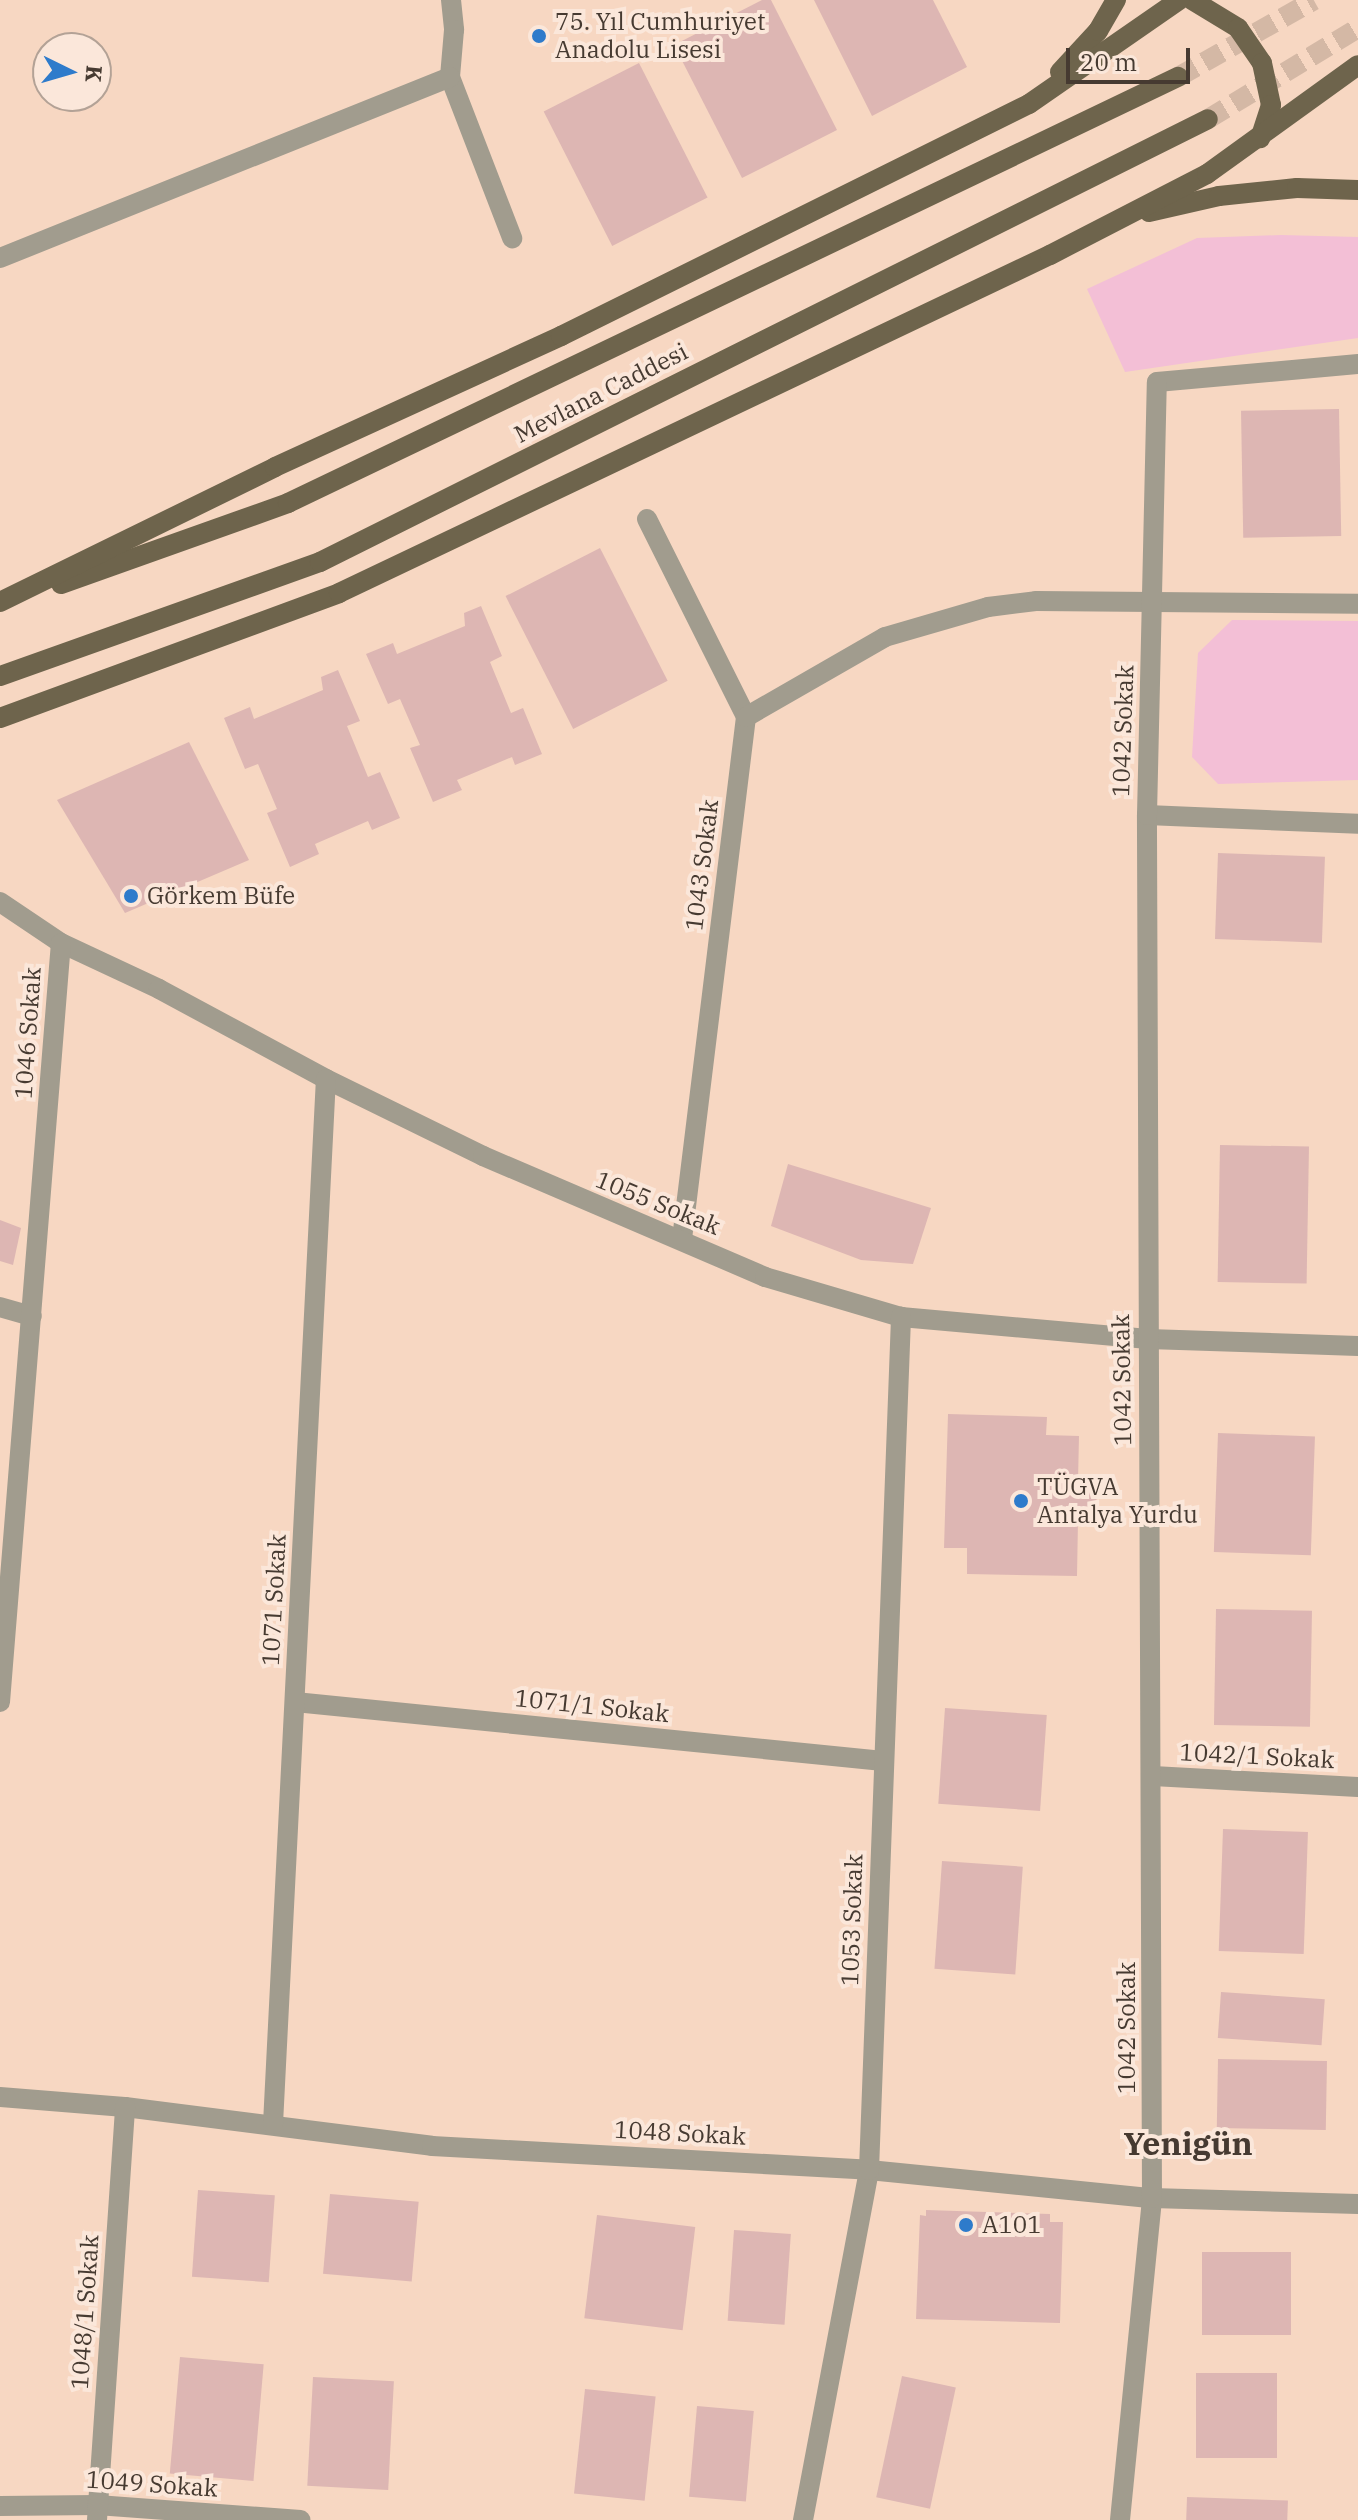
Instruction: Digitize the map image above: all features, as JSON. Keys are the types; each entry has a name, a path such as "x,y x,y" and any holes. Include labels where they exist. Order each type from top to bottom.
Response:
{"main road":[{"path":"1029,104 1098,31 1116,0"},
{"path":"0,604 275,467 561,336 1029,104 1179,0"},
{"path":"1192,0 1238,28 1262,63 1271,105 1260,138"},
{"path":"0,718 339,593 1121,218 1207,174 1358,65"},
{"name":"Mevlana Caddesi","path":"0,604 288,503 1178,77"},
{"name":"Mevlana Caddesi","path":"0,676 320,562 1208,119"},
{"path":"1121,218 1219,196 1297,188 1358,190"}],"street":[{"path":"451,0 454,30 450,77 512,238"},
{"path":"0,258 450,77"},
{"name":"1042 Sokak","path":"1120,2520 1152,2198 1153,1776 1147,815 1157,382 1358,364"},
{"path":"647,519 746,717 885,637 940,618 988,607 1036,601 1358,604"},
{"name":"1043 Sokak","path":"682,1239 746,717"},
{"path":"1147,815 1358,824"},
{"name":"1055 Sokak","path":"0,902 61,943 159,989 326,1079 571,1196 682,1239 765,1277 901,1317 1148,1339 1358,1346"},
{"name":"1046 Sokak","path":"0,1702 61,943"},
{"name":"1071 Sokak","path":"273,2124 326,1079"},
{"path":"0,1307 32,1316"},
{"name":"1053 Sokak","path":"803,2520 869,2170 901,1317"},
{"name":"1071/1 Sokak","path":"295,1702 883,1761"},
{"name":"1042/1 Sokak","path":"1153,1776 1358,1787"},
{"name":"1048 Sokak","path":"0,2097 125,2107 432,2146 869,2170 1152,2198 1358,2204"},
{"name":"1048/1 Sokak","path":"97,2512 125,2107"},
{"name":"1049 Sokak","path":"0,2506 300,2520"}],"shaded area":[{"path":"1281,235 1358,237 1358,338 1125,372 1087,289 1197,238"},
{"path":"1232,620 1358,621 1358,780 1218,784 1192,757 1198,653"}],"building":[{"path":"762,0 771,0 837,130 742,178 674,45"},
{"path":"814,0 933,0 967,67 872,116"},
{"path":"639,63 708,198 612,246 544,112"},
{"path":"1339,409 1341,536 1243,538 1241,411"},
{"path":"600,548 668,681 573,729 506,596"},
{"path":"481,606 502,656 490,662 511,713 523,708 542,754 515,765 512,757 457,780 462,790 433,802 410,748 420,745 400,699 388,704 366,654 393,643 397,654 465,626 464,613"},
{"path":"338,670 360,721 347,726 368,777 380,772 400,818 372,830 368,821 315,844 319,854 290,867 267,813 277,809 258,764 245,769 224,718 250,707 254,719 323,690 321,677"},
{"path":"189,742 249,860 125,913 57,800"},
{"path":"1218,853 1325,857 1322,943 1215,939"},
{"path":"1220,1145 1309,1147 1307,1284 1218,1282"},
{"path":"788,1164 931,1208 913,1264 861,1260 771,1226"},
{"path":"0,1220 21,1228 13,1265 0,1261"},
{"name":"TÜGVA Antalya Yurdu","path":"948,1414 1047,1417 1046,1435 1079,1436 1078,1481 1097,1482 1096,1520 1078,1521 1077,1576 967,1574 967,1548 944,1548"},
{"path":"1218,1433 1315,1436 1311,1555 1214,1552"},
{"path":"1216,1609 1312,1611 1310,1727 1214,1725"},
{"path":"945,1708 1047,1715 1040,1811 938,1804"},
{"path":"1223,1829 1308,1832 1304,1954 1219,1951"},
{"path":"942,1861 1023,1867 1015,1974 934,1969"},
{"path":"1221,1992 1325,1999 1322,2045 1218,2038"},
{"path":"1218,2059 1327,2061 1326,2130 1217,2128"},
{"path":"198,2190 275,2195 269,2282 192,2277"},
{"path":"330,2194 419,2202 412,2281 323,2274"},
{"path":"926,2210 1050,2214 1050,2222 1063,2222 1060,2323 916,2319 920,2215 926,2216"},
{"path":"597,2215 695,2227 683,2330 584,2318"},
{"path":"734,2230 791,2234 785,2325 728,2321"},
{"path":"1202,2252 1291,2252 1291,2335 1202,2335"},
{"path":"180,2357 264,2364 253,2481 170,2474"},
{"path":"1196,2373 1277,2373 1277,2458 1196,2458"},
{"path":"902,2376 956,2387 930,2509 876,2497"},
{"path":"313,2377 394,2381 388,2490 307,2486"},
{"path":"585,2389 656,2396 645,2501 574,2493"},
{"path":"697,2406 754,2411 746,2502 689,2497"},
{"path":"1187,2497 1288,2501 1287,2520 1186,2520"}],"tunnel":[{"path":"1178,77 1314,0"},
{"path":"1208,119 1358,28"}],"place":[{"name":"75. Yıl Cumhuriyet Anadolu Lisesi","path":"539,36"},
{"name":"Görkem Büfe","path":"131,896"},
{"name":"TÜGVA Antalya Yurdu","path":"1021,1501"},
{"name":"A101","path":"966,2225"}],"district":[{"name":"Yenigün","path":"1188,2143"}]}
